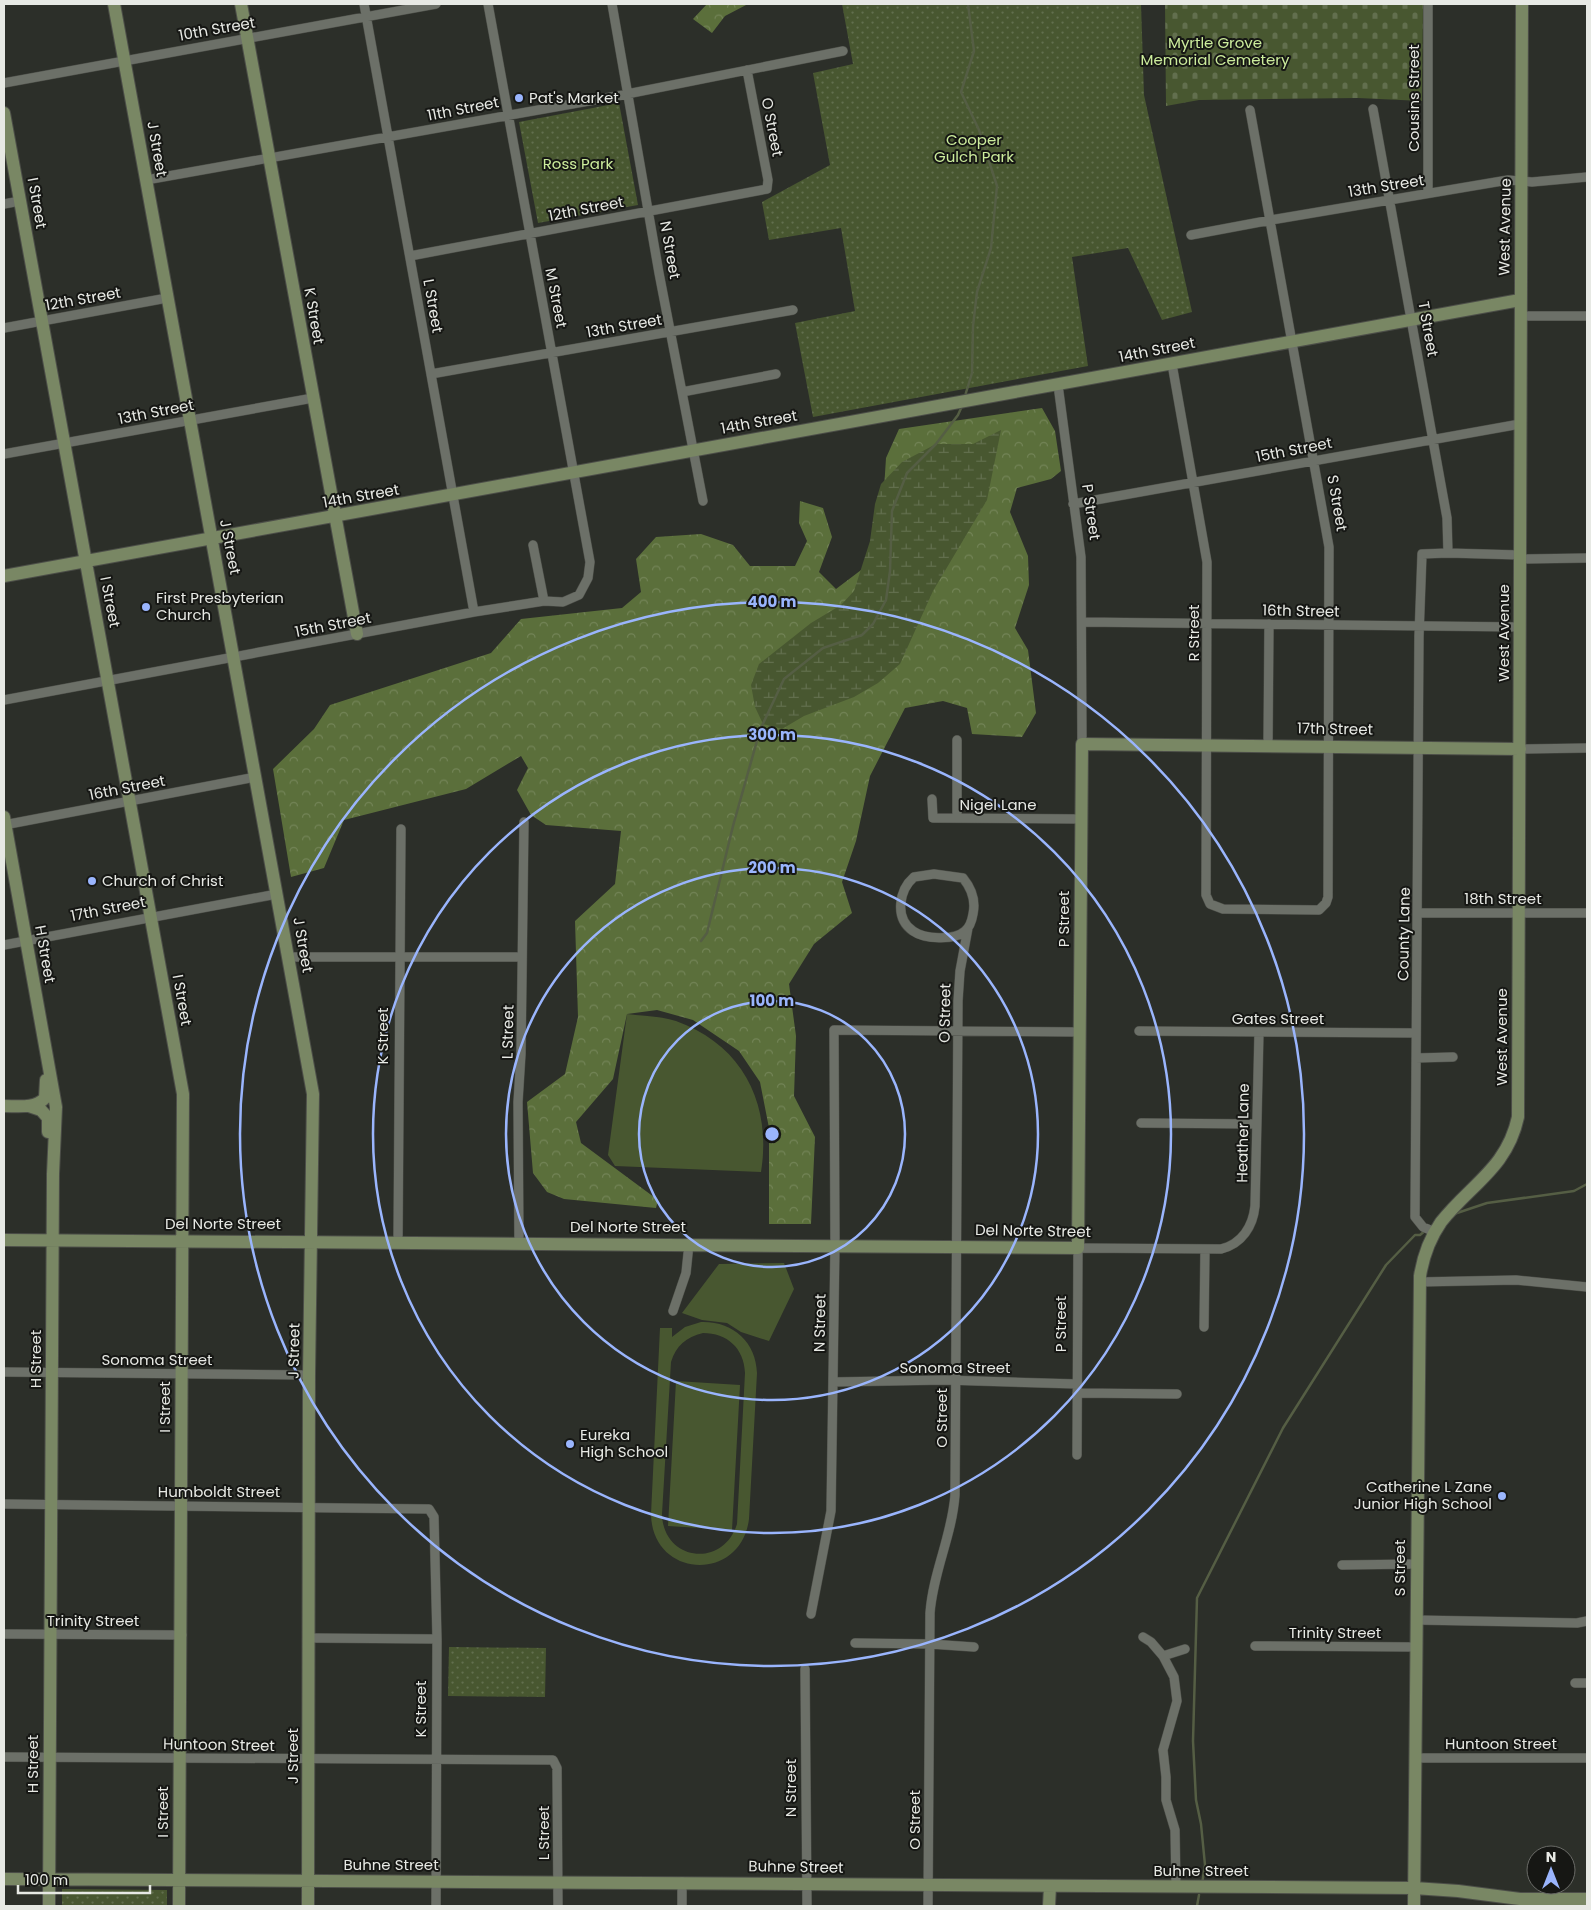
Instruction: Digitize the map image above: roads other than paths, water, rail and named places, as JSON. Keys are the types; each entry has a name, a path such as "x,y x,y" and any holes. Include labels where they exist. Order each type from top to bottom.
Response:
{"street":[{"name":"J Street","path":"114,4 235,657 313,1094 309,1375 310,1759 308,1906"},
{"name":"K Street","path":"241,4 356,634"},
{"name":"L Street","path":"364,4 474,612"},
{"name":"10th Street","path":"4,83 436,4"},
{"name":"M Street","path":"488,4 590,562 588,578 579,595"},
{"name":"N Street","path":"612,4 703,501"},
{"name":"Cousins Street","path":"1428,4 1428,194"},
{"name":"West Avenue","path":"1435,1232 1449,1213 1497,1164 1515,1128 1518,1117 1522,4"},
{"name":"11th Street","path":"146,180 629,94 843,51"},
{"name":"O Street","path":"747,70 768,180 767,189"},
{"name":"S Street","path":"1250,110 1329,547 1328,897 1324,906"},
{"name":"T Street","path":"1373,110 1434,439 1447,518 1448,553"},
{"name":"I Street","path":"4,113 183,1094 182,1635 179,1758 179,1906"},
{"name":"13th Street","path":"1191,235 1508,180 1587,177"},
{"name":"12th Street","path":"410,256 767,189"},
{"path":"4,204 20,201"},
{"name":"12th Street","path":"4,328 167,298"},
{"name":"14th Street","path":"4,576 86,560 334,518 694,450 1520,300"},
{"name":"13th Street","path":"431,374 793,310"},
{"path":"1520,316 1587,316"},
{"name":"R Street","path":"1172,364 1207,557 1205,890 1210,904 1223,909 1319,910 1324,906"},
{"path":"682,392 776,374"},
{"name":"P Street","path":"1058,384 1081,557 1083,622 1077,1455"},
{"name":"13th Street","path":"4,454 313,398"},
{"name":"15th Street","path":"1074,504 1520,424"},
{"path":"533,545 544,601"},
{"path":"1420,625 1422,554 1448,553 1587,558"},
{"name":"15th Street","path":"4,700 474,612 544,601 563,602 579,595"},
{"name":"16th Street","path":"1083,622 1520,626"},
{"path":"1268,745 1269,624"},
{"name":"County Lane","path":"1420,625 1415,1217 1423,1227 1435,1232"},
{"path":"957,740 957,818"},
{"name":"17th Street","path":"1082,744 1419,746 1520,749 1587,748"},
{"name":"16th Street","path":"4,822 131,801 256,777"},
{"name":"Nigel Lane","path":"932,799 932,818 1081,819"},
{"name":"H Street","path":"4,822 56,1107 52,1240 49,1906"},
{"name":"L Street","path":"519,1243 518,1102 521,1077 524,822"},
{"name":"K Street","path":"398,1242 401,830"},
{"path":"941,874 963,878 971,890 974,905 968,928 962,933 950,936 928,936 912,930 906,924 901,914 901,897 905,887 914,877 920,875 941,874"},
{"name":"17th Street","path":"4,946 277,894"},
{"name":"18th Street","path":"1419,912 1587,913"},
{"name":"O Street","path":"928,1906 931,1600 951,1524 954,1503 958,1246 958,1030 960,977 968,928"},
{"path":"289,957 522,957"},
{"name":"N Street","path":"811,1614 831,1511 835,1245 834,1030 958,1030"},
{"path":"958,1030 1080,1032"},
{"name":"Gates Street","path":"1139,1031 1416,1033"},
{"name":"Heather Lane","path":"1246,1233 1251,1225 1255,1211 1259,1032"},
{"path":"4,1106 29,1106 41,1102 45,1098 47,1088 40,1051 43,1038"},
{"path":"1416,1058 1454,1057"},
{"path":"29,1106 41,1110 48,1118 48,1150 53,1164"},
{"path":"1140,1123 1256,1124"},
{"name":"S Street","path":"1414,1906 1419,1282 1425,1254 1435,1232"},
{"name":"Del Norte Street","path":"4,1240 1205,1249 1229,1247 1246,1233"},
{"path":"673,1311 686,1273 689,1244"},
{"path":"1204,1327 1205,1249"},
{"path":"1419,1282 1516,1280 1587,1287"},
{"name":"Sonoma Street","path":"4,1372 309,1375"},
{"name":"Sonoma Street","path":"833,1382 956,1380 1177,1394"},
{"name":"Humboldt Street","path":"4,1504 420,1507 429,1509 432,1512"},
{"name":"K Street","path":"432,1512 434,1517 438,1639 436,1906"},
{"path":"1342,1565 1416,1564"},
{"path":"1416,1620 1577,1623 1587,1620"},
{"name":"Trinity Street","path":"4,1634 182,1635"},
{"path":"1143,1637 1151,1642 1163,1656 1174,1677 1177,1701 1163,1750 1166,1800 1175,1830 1176,1887"},
{"path":"310,1638 438,1639"},
{"path":"856,1643 930,1644 974,1647"},
{"name":"Trinity Street","path":"1255,1646 1416,1647"},
{"path":"1163,1656 1185,1649"},
{"name":"N Street","path":"805,1669 806,1906"},
{"path":"1575,1683 1587,1683"},
{"name":"Huntoon Street","path":"4,1757 553,1760"},
{"name":"Huntoon Street","path":"1415,1758 1587,1758"},
{"name":"L Street","path":"553,1760 557,1768 559,1822 558,1906"},
{"name":"Buhne Street","path":"4,1879 1414,1888 1458,1891 1520,1899 1587,1899"},
{"path":"682,1882 682,1906"},
{"path":"1049,1906 1050,1886"}],"waterway":[{"path":"965,396 972,373 973,326 977,292 991,248 997,186 979,130 961,92 974,51 968,4"},
{"path":"701,941 707,933 733,826 760,730 784,679 823,648 862,635 873,624 886,600 890,571 892,511 907,473 936,444 958,415 962,406"},
{"path":"1454,1214 1487,1203 1574,1191 1587,1184"},
{"path":"1202,1884 1205,1865 1201,1824 1196,1800 1193,1741 1197,1598 1283,1428 1386,1265 1415,1235 1420,1235 1426,1230"},
{"path":"1197,1906 1199,1895"}],"place":[{"name":"Pat's Market","path":"519,98"},
{"name":"First Presbyterian Church","path":"146,607"},
{"name":"Church of Christ","path":"92,881"},
{"name":"Eureka High School","path":"570,1444"},
{"name":"Catherine L Zane Junior High School","path":"1502,1496"}],"park label":[{"name":"Myrtle Grove Memorial Cemetery","path":"1215,52"},
{"name":"Cooper Gulch Park","path":"974,148"},
{"name":"Ross Park","path":"578,164"}]}
